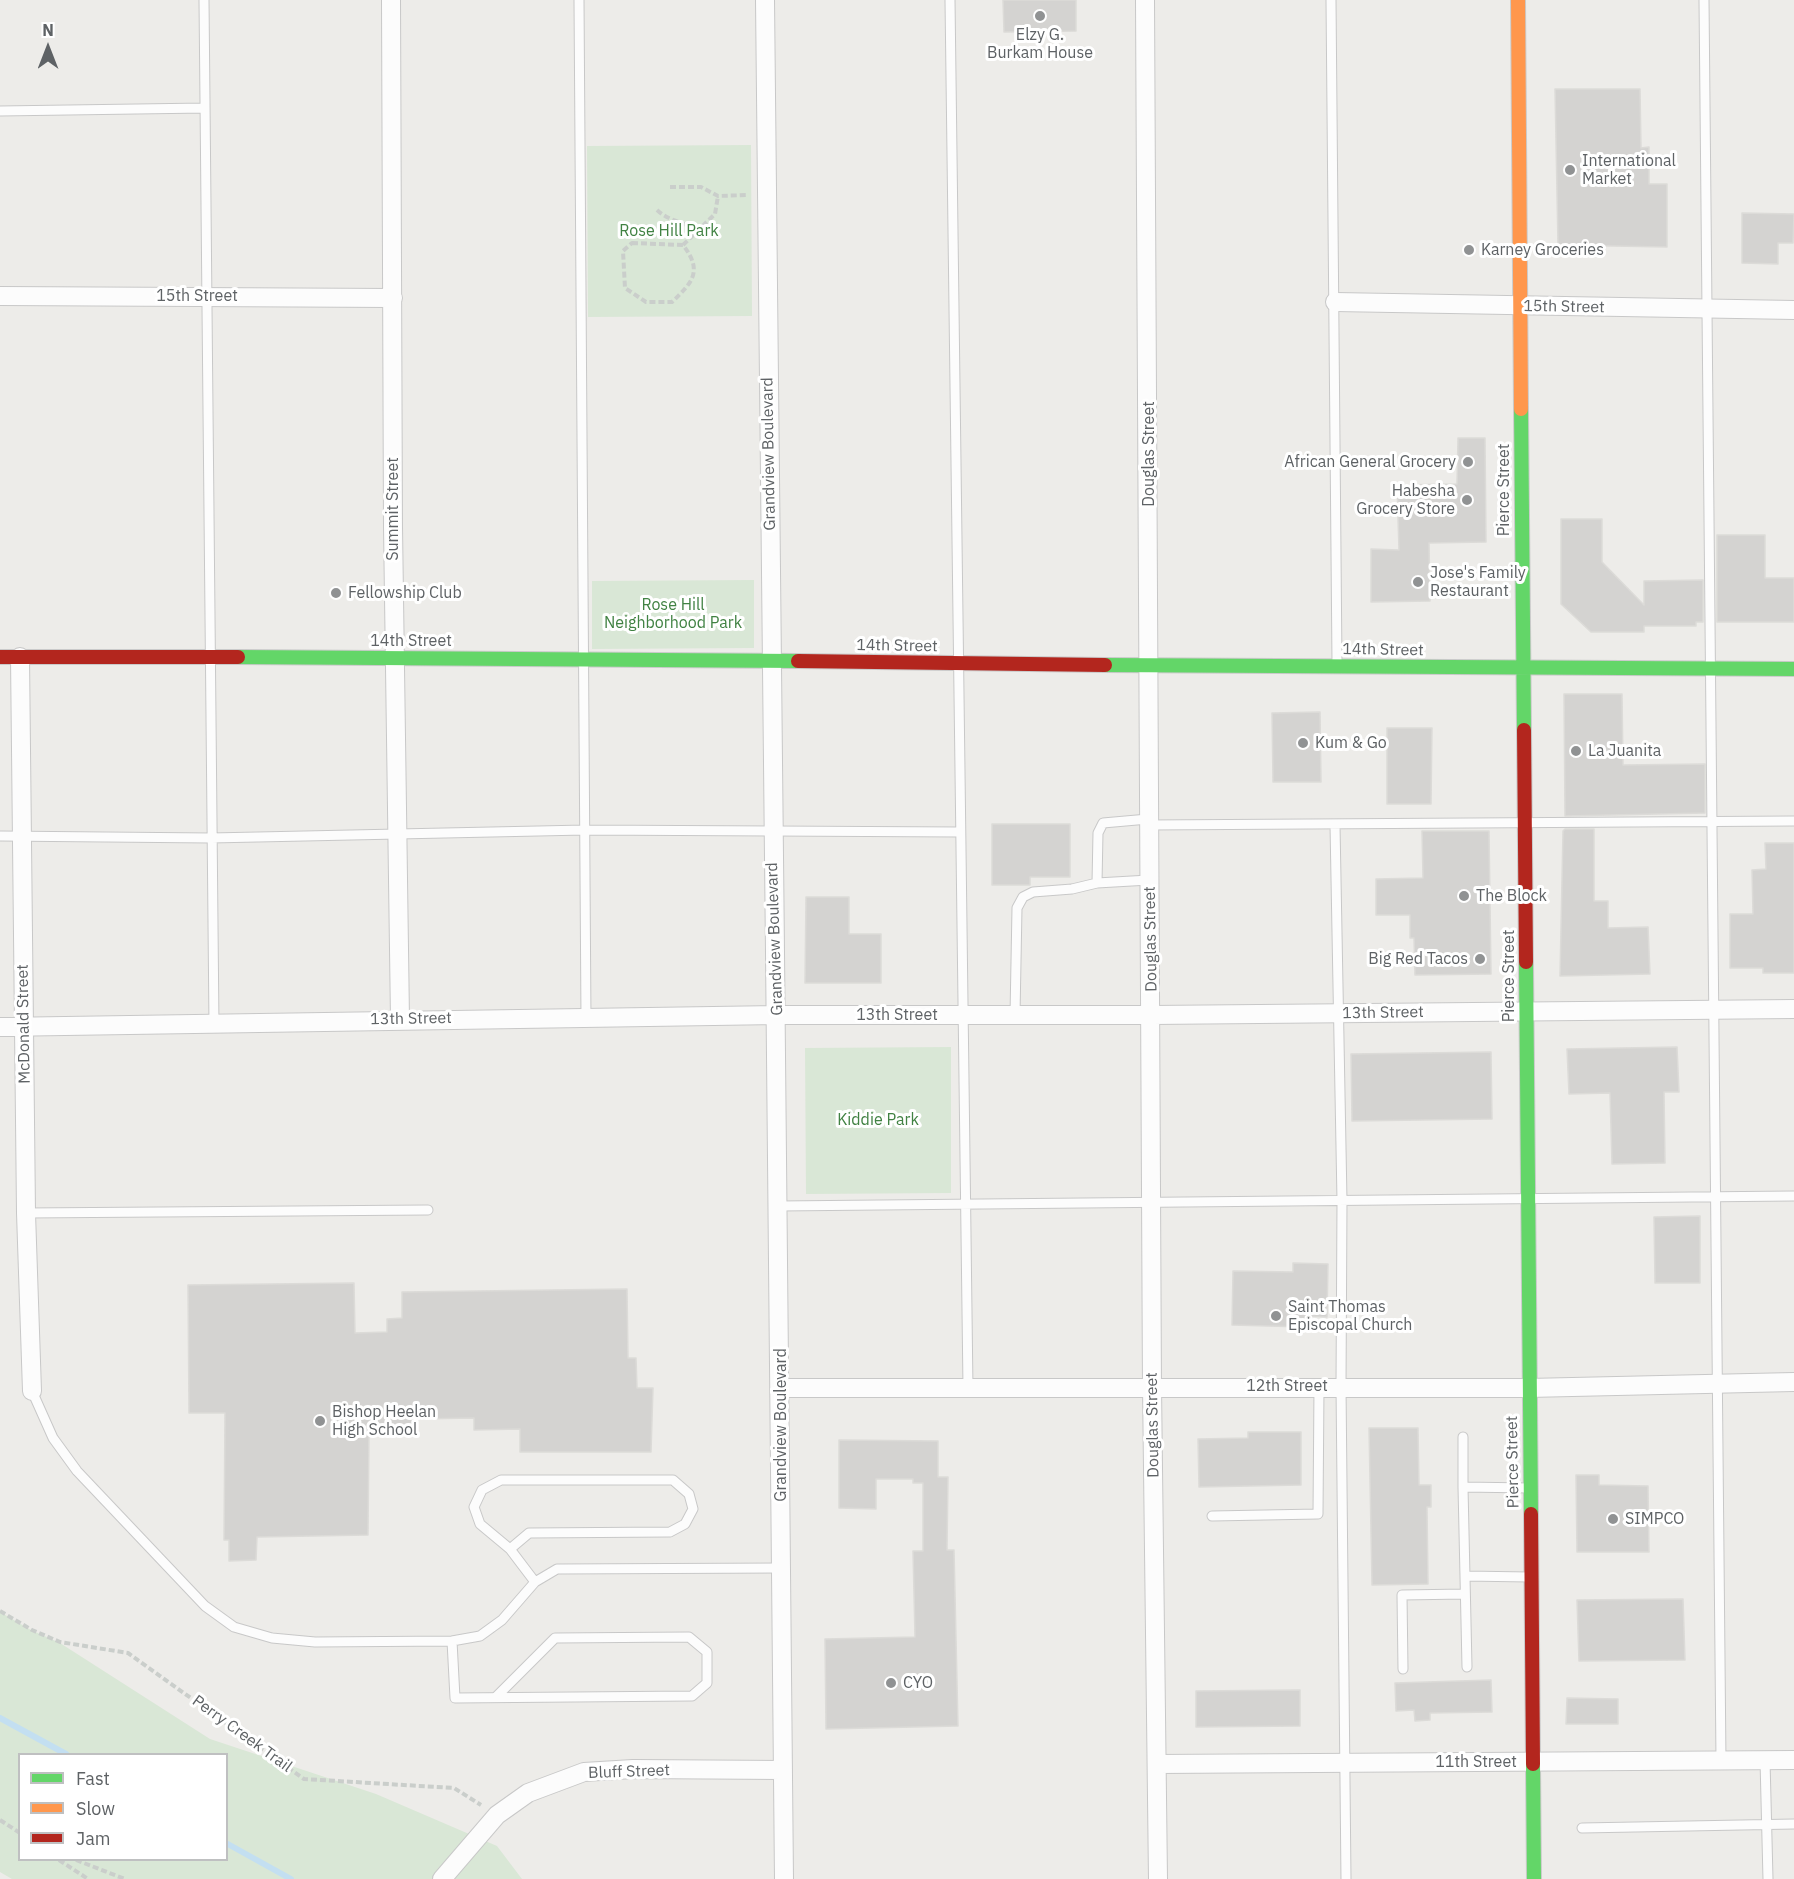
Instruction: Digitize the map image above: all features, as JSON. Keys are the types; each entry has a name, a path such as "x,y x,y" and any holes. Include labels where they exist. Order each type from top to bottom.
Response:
{"main road":[{"name":"Pierce Street","path":"1518,0 1528,1388 1534,1879"},
{"name":"14th Street","path":"0,657 585,658 1150,666 1794,669"}],"street":[{"name":"Summit Street","path":"391,0 395,658 400,1019"},
{"name":"Grandview Boulevard","path":"765,0 772,831 778,1015 784,1879"},
{"name":"Douglas Street","path":"1145,0 1150,666 1148,822 1152,1015 1152,1386 1158,1879"},
{"name":"15th Street","path":"0,296 393,298"},
{"name":"15th Street","path":"1335,302 1794,310"},
{"name":"McDonald Street","path":"20,657 26,1213 32,1391"},
{"name":"13th Street","path":"0,1027 214,1025 400,1019 586,1019 778,1015 1015,1016 1794,1009"},
{"name":"12th Street","path":"780,1388 1341,1386 1528,1388 1794,1382"},
{"name":"11th Street","path":"1157,1764 1794,1760"},
{"name":"Bluff Street","path":"442,1879 497,1815 528,1793 584,1772 633,1769 783,1770"}],"lane":[{"path":"204,0 214,1025"},
{"path":"579,0 586,1019"},
{"path":"950,0 968,1387"},
{"path":"1331,0 1337,666"},
{"path":"1704,0 1705,309 1712,669 1721,1760"},
{"path":"0,111 205,108"},
{"path":"1097,883 1098,833 1103,823 1335,825 1794,821"},
{"path":"1335,825 1342,1201 1341,1386 1346,1879"},
{"path":"0,836 211,838 397,832 585,830 960,832"},
{"path":"1015,1016 1016,920 1017,908 1023,897 1033,892 1072,889 1097,883 1149,880"},
{"path":"779,1206 1794,1196"},
{"path":"26,1213 428,1210"},
{"path":"1212,1516 1317,1514 1319,1387"},
{"path":"32,1391 53,1438 78,1471 205,1606 234,1627 273,1638 315,1642 452,1641 480,1635 502,1620 535,1582 557,1569 782,1568"},
{"path":"1463,1437 1467,1667"},
{"path":"510,1549 529,1533 670,1532 685,1524 693,1509 689,1494 673,1480 501,1480 482,1490 474,1507 480,1524 510,1549 535,1582"},
{"path":"1463,1487 1530,1488"},
{"path":"1465,1576 1531,1577"},
{"path":"1403,1670 1402,1595 1465,1594"},
{"path":"452,1641 455,1698 692,1696 707,1683 707,1652 689,1637 555,1638 496,1697"},
{"path":"1765,1760 1768,1879"},
{"path":"1582,1828 1794,1824"}],"path":[{"path":"670,188 701,188 718,196 767,195"},
{"path":"683,246 695,263 695,270 686,289 672,302 646,302 625,288 623,251 626,246 632,243 683,246 715,214 718,196"},
{"path":"657,210 669,220 688,223 697,232"},
{"name":"Perry Creek Trail","path":"0,1611 32,1630 60,1642 128,1653 304,1779 453,1788 497,1815"},
{"path":"0,1820 18,1832"},
{"path":"61,1861 88,1879"},
{"path":"79,1861 126,1879"}],"green space":[{"name":"Rose Hill Park","path":"751,145 752,316 588,317 587,146"},
{"name":"Rose Hill Neighborhood Park","path":"754,580 754,648 592,649 592,581"},
{"name":"Kiddie Park","path":"951,1047 951,1193 806,1194 805,1048"},
{"path":"0,1612 60,1643 210,1739 376,1794 497,1846 522,1879 12,1879 0,1872"}],"building":[{"name":"Elzy G. Burkam House","path":"1003,0 1076,0 1076,31 1004,32"},
{"path":"1555,89 1640,89 1641,148 1649,147 1649,184 1667,184 1667,247 1558,245"},
{"path":"1742,213 1794,214 1793,243 1778,243 1778,264 1742,263"},
{"path":"1458,438 1485,438 1486,542 1429,543 1430,601 1371,602 1371,549 1399,550 1397,485 1457,484"},
{"path":"1561,519 1602,519 1602,562 1644,605 1644,581 1703,580 1703,622 1696,622 1696,626 1644,626 1644,632 1591,632 1561,604"},
{"path":"1717,535 1765,535 1765,578 1794,578 1794,622 1717,622"},
{"path":"1564,694 1622,694 1623,765 1705,764 1705,813 1565,816"},
{"path":"1320,712 1321,782 1273,782 1272,713"},
{"path":"1387,728 1432,728 1431,804 1387,804"},
{"path":"992,824 1070,824 1070,877 1030,877 1030,885 992,885"},
{"path":"1565,829 1594,829 1594,901 1608,901 1608,928 1648,927 1650,974 1560,976 1563,831"},
{"path":"1422,831 1489,831 1491,974 1415,975 1414,938 1410,938 1410,915 1376,915 1376,879 1423,878"},
{"path":"1765,843 1794,843 1794,973 1763,973 1763,968 1730,968 1730,914 1753,914 1752,870 1766,869"},
{"path":"806,897 849,897 849,934 881,934 881,983 805,983"},
{"path":"1677,1047 1679,1092 1664,1092 1665,1163 1612,1164 1610,1093 1569,1094 1567,1049"},
{"path":"1491,1052 1492,1119 1352,1121 1351,1054"},
{"path":"1700,1216 1700,1283 1655,1283 1654,1217"},
{"path":"1293,1263 1328,1264 1327,1317 1305,1316 1305,1327 1232,1325 1233,1271 1293,1272"},
{"name":"Bishop Heelan High School","path":"354,1283 355,1333 387,1332 387,1319 402,1318 402,1292 627,1289 628,1358 636,1358 637,1388 653,1388 651,1452 520,1452 520,1429 474,1430 474,1418 416,1419 416,1432 369,1432 368,1535 257,1537 256,1560 229,1561 229,1540 224,1540 225,1413 189,1413 188,1285"},
{"path":"1369,1428 1418,1428 1419,1485 1431,1485 1431,1507 1427,1507 1428,1584 1372,1585"},
{"path":"1248,1432 1301,1432 1301,1485 1199,1487 1198,1439 1248,1438"},
{"name":"CYO","path":"839,1440 938,1441 938,1477 948,1477 947,1550 954,1550 958,1726 826,1729 825,1639 915,1637 913,1551 923,1551 923,1483 913,1483 913,1479 876,1479 876,1509 839,1508"},
{"name":"SIMPCO","path":"1576,1475 1599,1475 1599,1485 1648,1486 1649,1552 1577,1552"},
{"path":"1683,1599 1685,1660 1579,1661 1577,1600"},
{"path":"1491,1680 1492,1712 1430,1713 1430,1720 1415,1721 1414,1710 1396,1711 1395,1683"},
{"path":"1300,1690 1300,1726 1196,1727 1196,1691"},
{"path":"1567,1698 1618,1699 1618,1724 1566,1724"}],"waterway":[{"path":"0,1718 64,1753"},
{"path":"228,1844 291,1879"}],"traffic: fast":[{"path":"1521,409 1524,730"},
{"path":"238,657 798,661"},
{"path":"1105,665 1794,669"},
{"path":"1526,962 1531,1514"},
{"path":"1533,1764 1534,1879"}],"traffic: slow":[{"path":"1518,0 1521,409"}],"traffic: jam":[{"path":"0,657 238,657"},
{"path":"798,661 1105,665"},
{"path":"1524,730 1526,962"},
{"path":"1531,1514 1533,1764"}],"place":[{"name":"Elzy G. Burkam House","path":"1040,16"},
{"name":"International Market","path":"1570,170"},
{"name":"Karney Groceries","path":"1469,250"},
{"name":"African General Grocery","path":"1468,462"},
{"name":"Habesha Grocery Store","path":"1467,500"},
{"name":"Jose's Family Restaurant","path":"1418,582"},
{"name":"Fellowship Club","path":"336,593"},
{"name":"Kum & Go","path":"1303,743"},
{"name":"La Juanita","path":"1576,751"},
{"name":"The Block","path":"1464,896"},
{"name":"Big Red Tacos","path":"1480,959"},
{"name":"Saint Thomas Episcopal Church","path":"1276,1316"},
{"name":"Bishop Heelan High School","path":"320,1421"},
{"name":"SIMPCO","path":"1613,1519"},
{"name":"CYO","path":"891,1683"}]}
